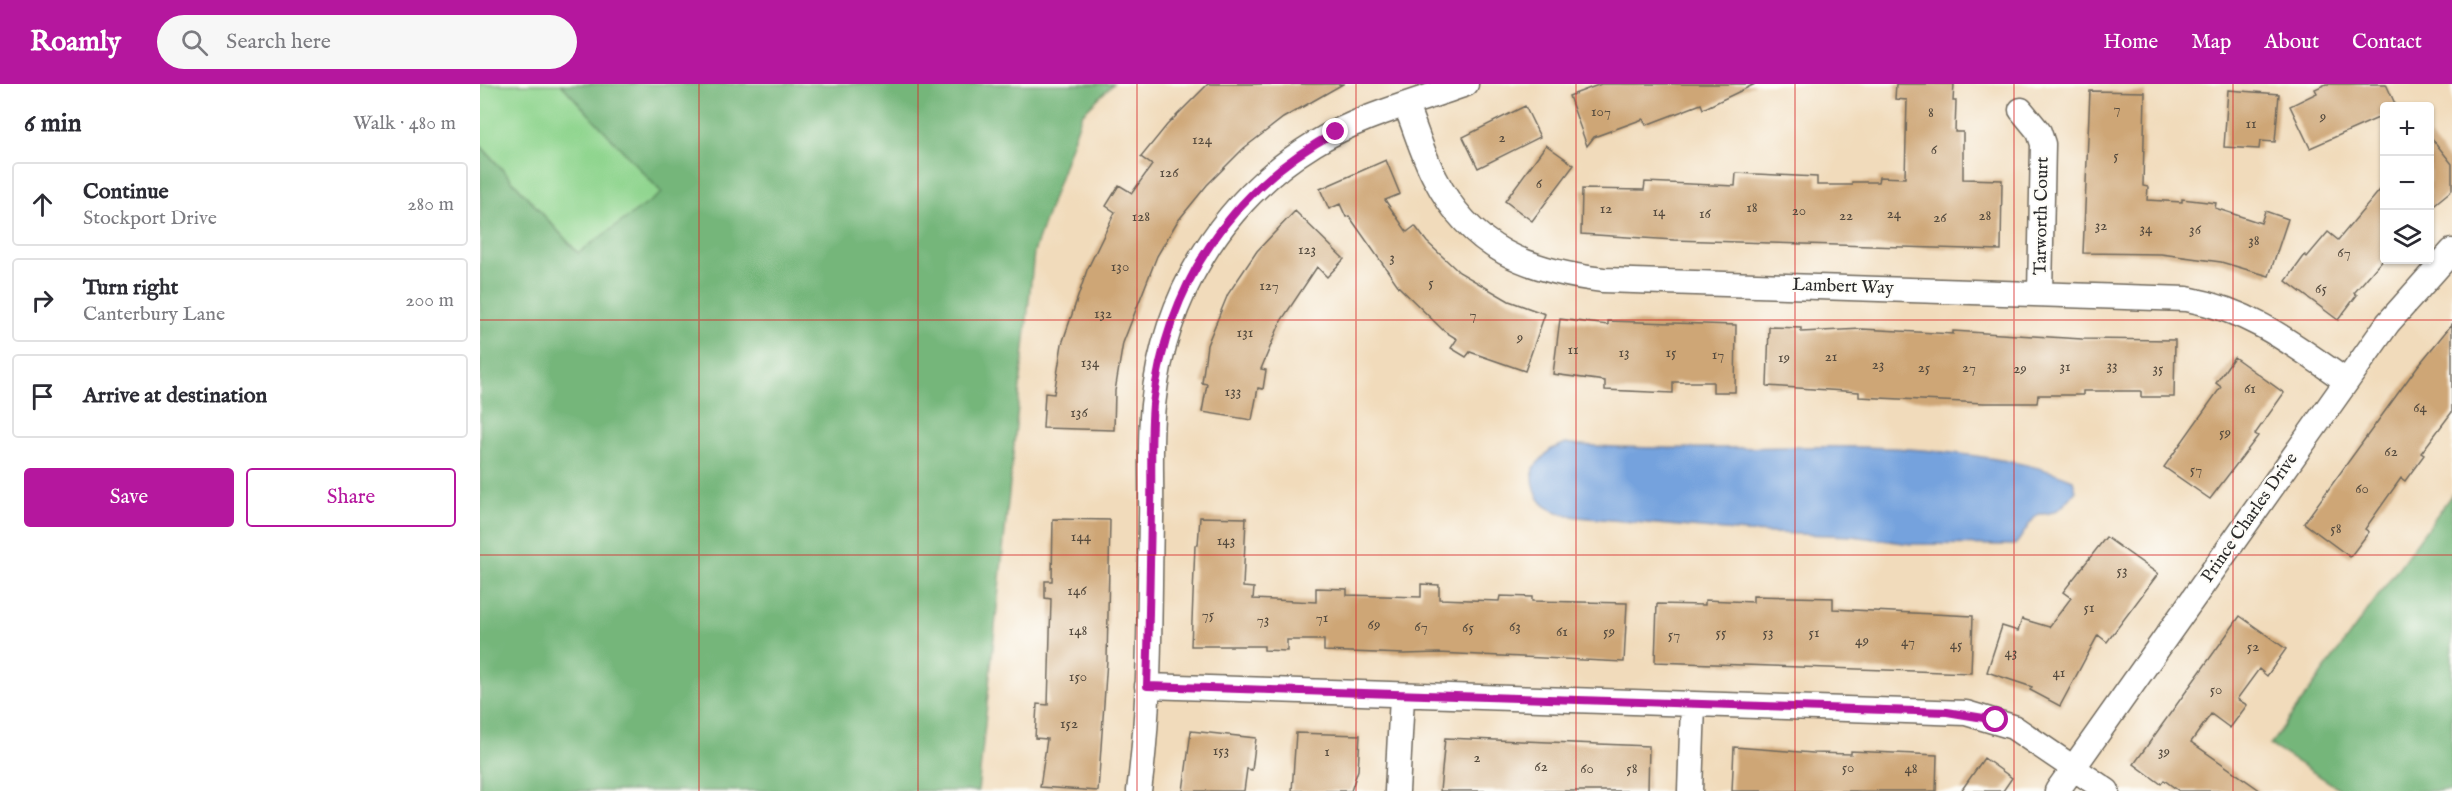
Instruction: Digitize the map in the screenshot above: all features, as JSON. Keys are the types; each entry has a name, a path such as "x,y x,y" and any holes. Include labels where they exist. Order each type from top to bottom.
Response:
{"street":[{"path":"1139,791 1147,686 1153,407 1167,333 1180,296 1217,232 1264,181 1315,144 1356,124 1466,84"},
{"name":"Lambert Way","path":"1407,106 1434,178 1455,208 1499,250 1544,271 1603,280 2168,297 2226,309 2265,326 2346,381"},
{"name":"Tarworth Court","path":"2021,110 2039,132 2043,144 2040,293"},
{"name":"Prince Charles Drive","path":"2057,791 2346,381 2402,305 2452,251"},
{"path":"1147,686 1402,697 1966,713 2013,727 2108,791"},
{"path":"1396,791 1402,697"},
{"path":"1690,791 1693,705"}],"green space":[{"path":"480,84 561,84 663,193 578,253 480,145"},
{"path":"561,84 1113,84 1082,114 1034,252 978,791 480,791 480,145 578,253 662,193"},
{"path":"2452,494 2452,791 2343,791 2270,745"}],"water":[{"path":"1566,443 1625,447 1858,447 1937,451 2001,460 2037,468 2073,480 2076,491 2056,511 2035,517 2015,545 1911,544 1853,536 1747,532 1578,517 1549,508 1538,497 1533,480 1533,468 1550,450"}],"building":[{"path":"1208,84 1343,84 1283,118 1244,148 1207,185 1177,222 1157,256 1123,343 1115,391 1114,430 1043,428 1045,393 1054,394 1062,344 1087,270 1115,212 1106,206 1119,185 1132,193 1152,165 1141,157 1167,125"},
{"path":"1601,84 1755,84 1703,109 1701,104 1646,125 1643,119 1594,137 1587,146 1569,96"},
{"path":"1896,84 1954,84 1955,132 1963,132 1963,179 2002,180 2001,250 1674,240 1581,234 1582,189 1644,190 1645,182 1735,186 1736,173 1817,177 1817,185 1878,182 1879,177 1905,178 1907,100 1895,99"},
{"path":"2326,84 2386,84 2394,102 2380,102 2380,117 2310,148 2290,106 2317,93 2315,89"},
{"path":"2228,90 2279,94 2275,142 2260,141 2259,149 2224,147"},
{"path":"2090,91 2145,92 2143,186 2148,187 2147,200 2182,202 2182,199 2216,203 2215,208 2261,223 2265,211 2288,219 2269,276 2221,262 2161,254 2083,253"},
{"path":"1525,106 1540,137 1478,168 1463,137"},
{"path":"2434,141 2452,164 2452,190 2434,205"},
{"path":"1546,145 1574,165 1532,221 1505,201"},
{"path":"1386,160 1400,194 1385,200 1407,232 1415,226 1427,242 1459,272 1509,301 1545,314 1525,371 1470,352 1466,357 1451,348 1457,339 1444,331 1399,287 1349,216 1346,217 1340,204 1329,209 1320,189"},
{"path":"2380,190 2380,263 2354,293 2357,295 2338,320 2286,281 2305,255 2307,257 2328,232 2338,240"},
{"path":"1295,211 1344,259 1327,277 1317,267 1281,321 1261,369 1266,370 1263,389 1258,388 1252,420 1202,412 1207,384 1202,383 1207,345 1228,294 1257,251"},
{"path":"1560,319 1608,325 1608,321 1736,325 1735,392 1713,392 1713,382 1673,382 1673,393 1605,390 1605,381 1553,374"},
{"path":"2452,324 2452,412 2421,453 2424,455 2405,481 2401,478 2365,529 2369,532 2350,557 2304,523 2417,367"},
{"path":"1769,327 1801,328 1801,332 1862,329 1953,334 1953,331 2082,339 2175,340 2174,397 2141,397 2141,391 2083,391 2083,395 2038,395 2037,403 1984,403 1859,397 1859,392 1767,386"},
{"path":"2234,357 2284,393 2255,434 2258,436 2210,499 2164,467 2221,387 2216,383"},
{"path":"1200,517 1246,518 1243,587 1254,588 1253,599 1316,602 1316,588 1347,589 1347,595 1421,597 1421,584 1439,585 1439,599 1499,601 1500,596 1532,597 1532,601 1627,603 1624,662 1438,653 1324,651 1324,640 1287,640 1287,651 1264,650 1264,646 1191,646 1195,545 1198,545"},
{"path":"1053,519 1110,520 1107,660 1098,791 1040,787 1047,739 1035,738 1037,704 1048,705 1051,599 1045,598 1045,581 1052,581"},
{"path":"2106,537 2158,574 2107,642 2098,635 2060,706 2030,690 2032,687 1987,672 2002,626 2018,631 2022,619 2049,627 2071,598 2063,592"},
{"path":"1753,596 1833,598 1833,609 1973,616 1971,673 1655,662 1657,604 1705,605 1705,600 1753,602"},
{"path":"2240,616 2286,649 2267,676 2259,669 2237,699 2247,705 2230,728 2211,714 2191,742 2261,791 2179,791 2164,780 2161,784 2134,764"},
{"path":"1191,731 1256,738 1252,770 1247,769 1244,791 1183,791"},
{"path":"1296,733 1360,735 1358,770 1351,791 1292,791"},
{"path":"1445,738 1649,746 1648,791 1440,791"},
{"path":"1734,747 1813,753 1851,754 1851,751 1937,755 1936,791 1732,791"},
{"path":"1984,758 2012,778 2003,791 1961,791"}],"route":[{"path":"1336,132 1297,156 1264,181 1231,215 1203,254 1173,314 1161,355 1153,407 1147,686 1402,697 1947,712 1966,713 1996,720"}]}
